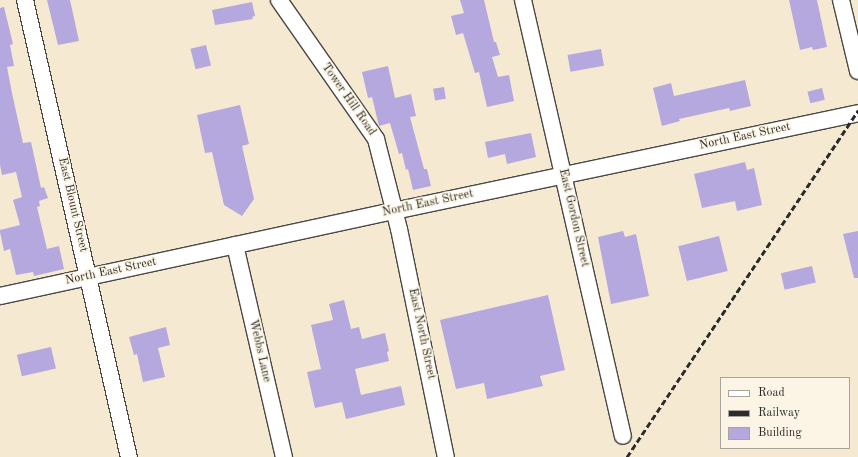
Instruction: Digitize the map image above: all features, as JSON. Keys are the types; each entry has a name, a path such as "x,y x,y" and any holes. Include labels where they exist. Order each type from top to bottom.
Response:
{"street":[{"name":"East Blount Street","path":"25,0 129,457"},
{"name":"Tower Hill Road","path":"279,0 376,139 394,211"},
{"name":"East Gordon Street","path":"523,0 623,436"},
{"path":"841,0 858,71"},
{"name":"North East Street","path":"0,296 857,113"},
{"name":"East North Street","path":"394,211 446,457"},
{"name":"Webbs Lane","path":"235,245 284,457"}],"building":[{"path":"47,0 70,0 79,41 58,45"},
{"path":"460,0 484,0 494,42 496,42 500,55 492,57 498,77 509,75 514,101 487,107 479,72 475,73 463,33 456,35 451,16 464,13"},
{"path":"789,0 817,0 827,47 813,50 812,47 800,50"},
{"path":"252,2 255,16 252,17 253,19 215,25 212,10"},
{"path":"4,7 13,44 10,45 14,66 7,67 23,143 31,142 41,188 44,187 48,198 39,201 40,206 37,207 47,249 59,246 64,269 34,276 33,272 16,275 10,249 4,251 0,232 0,230 20,225 13,200 22,197 16,172 2,175 0,165 0,8"},
{"path":"206,45 211,65 196,69 190,49"},
{"path":"601,49 604,66 570,72 568,55"},
{"path":"388,66 395,98 411,94 416,116 410,117 424,169 427,169 431,186 413,190 408,169 406,170 402,153 399,154 390,123 379,126 372,97 368,98 362,72"},
{"path":"745,80 751,106 730,111 729,108 679,119 680,121 662,126 653,88 671,83 674,96"},
{"path":"444,87 446,99 435,101 433,89"},
{"path":"822,88 825,100 810,103 807,92"},
{"path":"240,105 249,144 242,146 254,199 242,216 224,205 212,152 205,153 197,115"},
{"path":"531,133 536,157 507,164 505,154 488,158 485,142"},
{"path":"745,162 747,170 754,168 762,205 737,211 735,201 702,208 694,174"},
{"path":"623,231 625,237 636,234 649,296 611,304 598,237"},
{"path":"858,231 858,278 854,278 843,234"},
{"path":"719,236 728,271 687,281 678,246"},
{"path":"812,266 816,283 785,290 781,273"},
{"path":"548,295 565,370 540,376 543,386 487,399 484,383 456,389 440,320"},
{"path":"344,300 351,329 359,327 362,339 385,333 389,351 387,352 389,361 355,369 361,395 401,386 405,405 346,419 342,402 315,408 307,372 321,369 311,325 333,320 329,304"},
{"path":"166,327 170,345 158,348 165,377 143,382 137,354 134,355 129,337"},
{"path":"51,347 56,368 22,376 17,355"}],"railway":[{"path":"627,457 858,110"}]}
